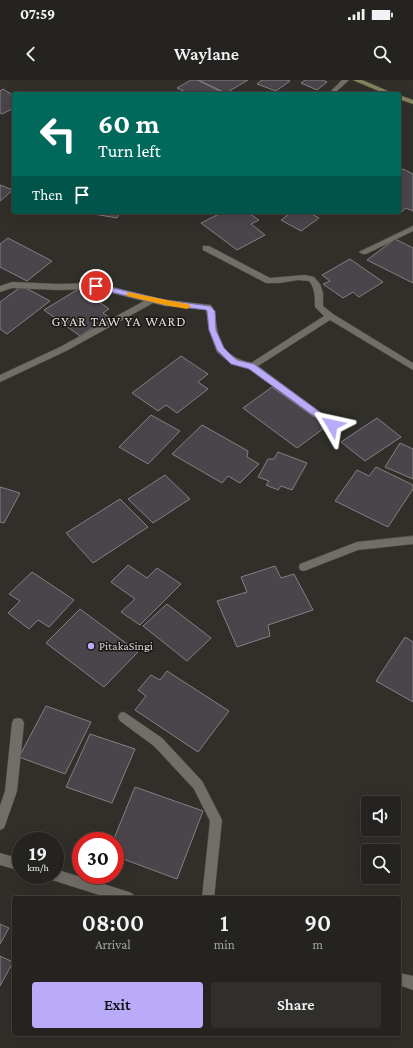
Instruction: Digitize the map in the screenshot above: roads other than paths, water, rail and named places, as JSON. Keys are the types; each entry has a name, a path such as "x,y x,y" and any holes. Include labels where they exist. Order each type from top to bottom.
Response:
{"main road":[{"path":"356,80 387,92"},
{"path":"401,98 413,102"}],"street":[{"path":"334,92 346,80"},
{"path":"363,252 413,228"},
{"path":"206,248 269,280 276,281 294,277 311,279 318,286 320,292 319,307 330,316 413,367"},
{"path":"0,289 12,285 58,287 96,286 165,303 208,308 211,311 213,330 220,350 234,362 252,366 332,425"},
{"path":"0,379 63,349 152,300"},
{"path":"252,366 330,316"},
{"path":"304,567 357,546 413,540"},
{"path":"124,717 158,742 198,784 216,820 208,896"},
{"path":"0,824 11,791 18,723"},
{"path":"0,859 12,863"},
{"path":"64,878 122,896"},
{"path":"401,980 413,983"}],"place":[{"name":"PitakaSingi","path":"91,646"}],"district":[{"name":"GYAR TAW YA WARD","path":"119,321"}]}
